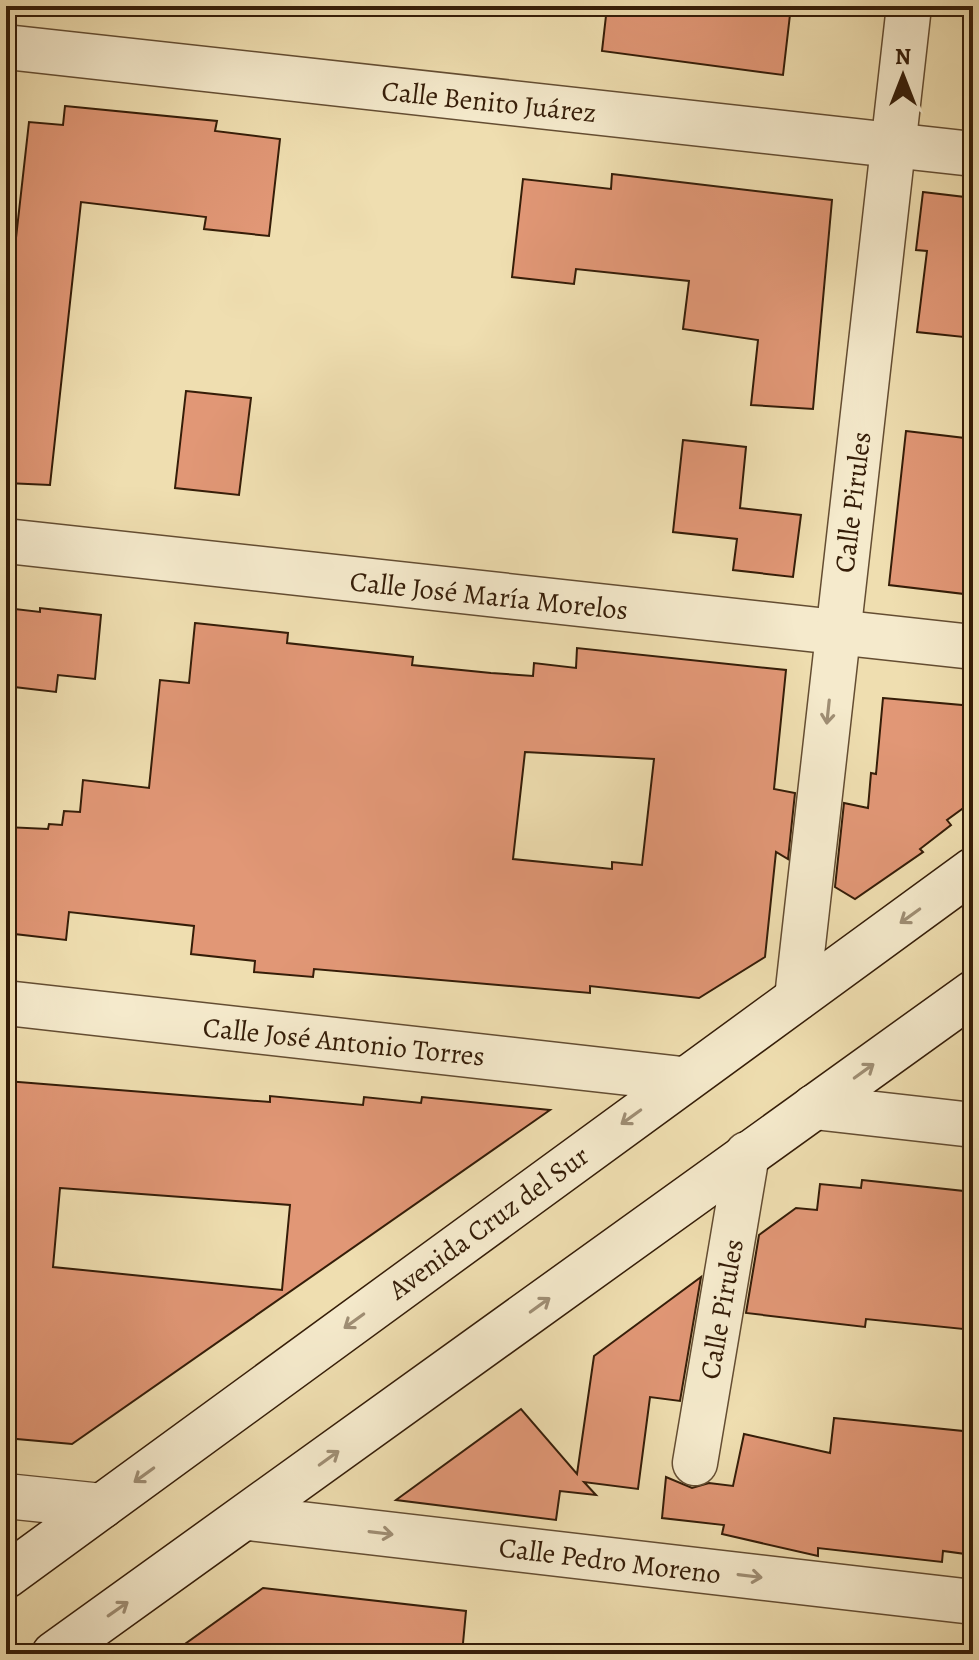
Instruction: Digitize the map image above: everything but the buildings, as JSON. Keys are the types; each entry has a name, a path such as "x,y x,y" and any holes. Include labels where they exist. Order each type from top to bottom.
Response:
{"street":[{"name":"Calle Pirules","path":"797,998 909,6"},
{"name":"Calle Benito Juárez","path":"6,47 973,154"},
{"name":"Calle José María Morelos","path":"6,541 837,635 973,647"},
{"name":"Avenida Cruz del Sur","path":"6,1576 682,1079 973,870"},
{"path":"54,1654 248,1518 973,993"},
{"name":"Calle José Antonio Torres","path":"6,1003 682,1079"},
{"path":"814,1107 973,1125"},
{"name":"Calle Pirules","path":"695,1463 747,1154"},
{"path":"6,1496 102,1506"},
{"name":"Calle Pedro Moreno","path":"248,1518 973,1602"}]}
